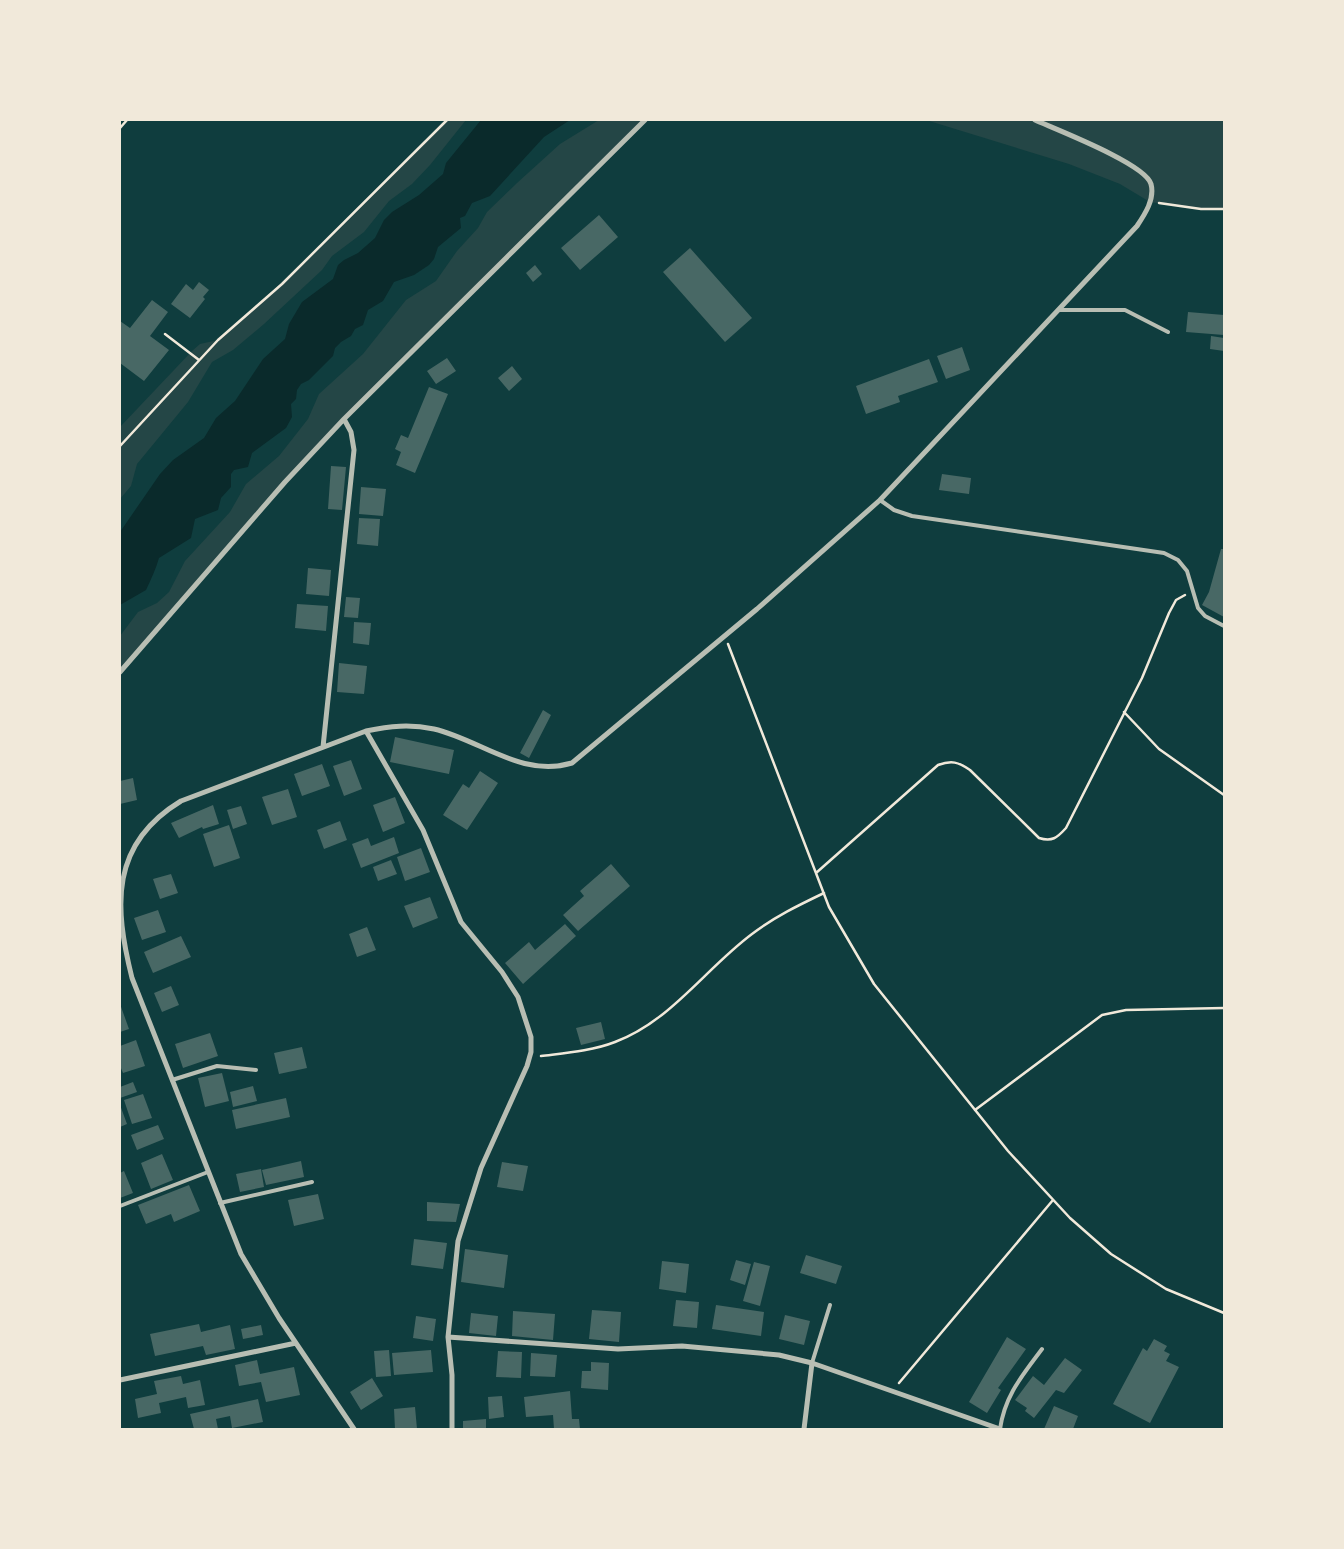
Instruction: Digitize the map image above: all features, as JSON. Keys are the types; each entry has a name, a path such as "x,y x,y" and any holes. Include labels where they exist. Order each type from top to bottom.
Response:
{"street":[{"path":"120,672 285,482 344,419 646,120"},
{"path":"354,1429 296,1343 241,1254 220,1203 132,978 125,949 120,901 128,861 147,826 162,813 182,801 366,731 396,725 436,730 526,765 543,768 559,767 572,763 725,636 880,500 1137,226 1150,202 1152,184 1139,170 1116,156 1034,120"},
{"path":"323,747 354,450 351,432 344,419"},
{"path":"366,731 423,830 461,922 502,972 518,997 531,1037 529,1057 519,1086 481,1168 464,1215 455,1257 448,1337 452,1375 452,1429"},
{"path":"448,1337 615,1349 682,1346 779,1355 812,1363 893,1390 1000,1429"},
{"path":"120,1380 296,1343"},
{"path":"804,1429 812,1363"}],"lane":[{"path":"1059,310 1125,310 1168,332"},
{"path":"880,500 894,510 912,516 1164,553 1178,560 1187,571 1198,608 1205,616 1224,626"},
{"path":"172,1080 217,1066 256,1070"},
{"path":"120,1206 208,1172"},
{"path":"220,1203 312,1182"},
{"path":"812,1363 830,1305"},
{"path":"1000,1429 1009,1395 1042,1349"}],"path":[{"path":"120,128 128,120"},
{"path":"120,446 218,340 282,284 446,120"},
{"path":"1150,202 1201,209 1224,209"},
{"path":"166,334 199,360"},
{"path":"816,873 938,764 950,761 958,762 970,770 1039,838 1049,841 1057,838 1066,828 1124,712 1176,600 1193,591"},
{"path":"725,636 830,907 874,984 975,1110 1070,1218 1111,1254 1166,1289 1224,1313"},
{"path":"1124,712 1159,749 1224,795"},
{"path":"529,1057 572,1053 615,1042 643,1028 665,1013 751,934 785,912 824,892"},
{"path":"975,1110 1102,1015 1126,1010 1224,1008"},
{"path":"893,1390 1053,1200"}],"shaded area":[{"path":"447,120 466,120 430,165 412,184 389,201 364,232 332,256 322,270 264,324 233,350 212,362 188,402 137,464 131,486 120,499 120,427 192,351 200,344 218,340 268,296"},
{"path":"481,120 570,120 544,137 490,196 472,203 465,216 460,218 461,228 438,247 434,259 429,265 414,275 394,282 383,301 368,310 363,325 355,329 351,336 341,342 335,348 333,356 309,380 301,384 297,390 296,399 291,404 292,417 286,428 252,453 248,467 234,470 231,474 231,487 221,498 218,510 195,519 191,538 159,558 146,590 120,605 120,532 160,474 173,460 204,438 216,418 235,401 263,359 285,339 289,324 302,302 333,279 338,265 358,253 375,238 384,220 392,212 419,195 443,174 446,163"},
{"path":"599,120 645,120 431,331 285,482 120,672 120,636 138,612 157,603 169,592 185,561 230,512 246,484 279,456 308,419 319,394 363,354 406,300 436,281 457,251 478,228 487,212 560,144"},
{"path":"926,120 1224,120 1224,209 1201,209 1150,202 1120,184 1069,164"}],"building":[{"path":"599,215 618,237 580,270 561,248"},
{"path":"690,248 752,318 725,342 663,272"},
{"path":"535,265 542,274 533,282 526,273"},
{"path":"199,282 209,290 203,297 205,299 190,318 171,304 186,284 193,290"},
{"path":"152,300 168,312 150,336 169,350 144,381 120,363 120,321 130,328"},
{"path":"1188,312 1224,315 1224,335 1186,332"},
{"path":"1211,336 1224,338 1224,351 1210,349"},
{"path":"962,347 970,370 946,379 937,356"},
{"path":"447,358 456,371 436,384 427,371"},
{"path":"929,359 938,382 898,396 900,402 866,414 856,386"},
{"path":"512,366 522,379 509,391 498,378"},
{"path":"429,387 448,394 415,473 396,465 401,452 395,449 401,435 408,438"},
{"path":"331,466 346,467 342,510 328,509"},
{"path":"942,474 971,478 969,494 939,490"},
{"path":"361,487 386,489 383,516 359,514"},
{"path":"359,518 380,519 378,546 357,544"},
{"path":"1221,549 1224,549 1224,617 1202,605 1209,592"},
{"path":"308,568 331,570 329,596 306,594"},
{"path":"346,597 360,598 358,618 344,617"},
{"path":"297,604 328,606 326,631 295,628"},
{"path":"354,622 371,623 369,645 353,643"},
{"path":"339,663 367,666 364,694 337,692"},
{"path":"543,710 551,715 529,758 520,753"},
{"path":"395,737 454,750 449,774 390,762"},
{"path":"351,760 362,789 344,796 333,766"},
{"path":"322,764 330,786 302,796 294,774"},
{"path":"480,771 498,783 467,830 443,815 463,784 469,788"},
{"path":"133,778 137,800 120,804 120,781"},
{"path":"288,789 297,817 272,825 262,797"},
{"path":"395,797 405,823 383,832 373,805"},
{"path":"213,805 219,824 203,829 202,827 179,838 171,823"},
{"path":"241,806 247,824 233,829 227,810"},
{"path":"340,821 347,840 324,849 317,830"},
{"path":"229,825 240,858 214,867 203,834"},
{"path":"394,837 399,853 361,868 352,844 368,838 371,846"},
{"path":"421,848 430,872 405,881 397,857"},
{"path":"391,860 397,874 378,881 373,867"},
{"path":"611,864 630,886 578,931 563,915 584,896 580,891"},
{"path":"171,874 178,893 160,899 153,879"},
{"path":"430,897 438,918 413,928 404,906"},
{"path":"158,910 166,932 142,940 134,918"},
{"path":"565,924 576,936 523,984 505,963 529,942 535,950"},
{"path":"367,927 376,950 357,957 349,934"},
{"path":"181,936 191,957 153,973 144,952"},
{"path":"171,986 179,1005 162,1012 154,993"},
{"path":"120,1004 129,1029 120,1032"},
{"path":"601,1022 605,1039 581,1045 576,1028"},
{"path":"210,1033 218,1056 183,1068 175,1044"},
{"path":"136,1040 145,1066 123,1073 120,1066 120,1046"},
{"path":"302,1047 307,1068 279,1074 274,1053"},
{"path":"222,1073 229,1101 205,1107 198,1078"},
{"path":"133,1082 137,1092 120,1098 120,1087"},
{"path":"253,1086 257,1101 233,1107 230,1092"},
{"path":"143,1094 152,1118 132,1124 124,1100"},
{"path":"286,1098 290,1117 236,1129 232,1110"},
{"path":"120,1105 127,1124 120,1127"},
{"path":"158,1125 164,1139 137,1150 131,1135"},
{"path":"162,1154 173,1180 151,1189 141,1163"},
{"path":"301,1161 304,1177 266,1185 262,1170"},
{"path":"502,1162 528,1166 523,1191 497,1187"},
{"path":"261,1169 264,1187 240,1192 236,1174"},
{"path":"124,1171 133,1193 120,1198 120,1173"},
{"path":"189,1185 200,1211 174,1222 171,1214 146,1224 138,1205"},
{"path":"318,1194 324,1219 294,1226 288,1200"},
{"path":"427,1202 460,1204 456,1222 427,1221"},
{"path":"414,1239 447,1243 443,1269 411,1265"},
{"path":"465,1249 508,1255 504,1288 461,1282"},
{"path":"806,1255 842,1266 836,1284 800,1273"},
{"path":"736,1260 751,1264 745,1285 730,1280"},
{"path":"662,1261 689,1264 686,1293 659,1289"},
{"path":"754,1262 770,1266 760,1306 743,1301"},
{"path":"676,1300 699,1302 697,1328 673,1326"},
{"path":"716,1305 764,1312 761,1336 712,1329"},
{"path":"592,1310 621,1312 619,1342 589,1339"},
{"path":"513,1311 555,1314 553,1340 512,1336"},
{"path":"471,1313 498,1316 496,1336 469,1333"},
{"path":"785,1315 810,1321 804,1345 779,1339"},
{"path":"416,1316 436,1319 433,1341 413,1338"},
{"path":"199,1324 201,1332 230,1325 235,1349 206,1355 203,1346 155,1356 150,1334"},
{"path":"261,1325 263,1335 243,1339 241,1329"},
{"path":"1007,1337 1026,1349 998,1388 1001,1390 987,1413 969,1402"},
{"path":"1154,1339 1167,1346 1164,1351 1170,1354 1166,1361 1179,1367 1150,1423 1113,1404 1143,1348 1147,1351"},
{"path":"389,1350 391,1376 376,1377 374,1351"},
{"path":"431,1350 433,1372 394,1375 392,1353"},
{"path":"498,1351 522,1352 521,1378 496,1377"},
{"path":"531,1353 557,1355 555,1377 530,1376"},
{"path":"1065,1358 1082,1370 1064,1393 1056,1390 1034,1418 1025,1411 1027,1408 1015,1400 1033,1376 1044,1385"},
{"path":"257,1360 260,1374 294,1367 300,1395 266,1402 261,1382 239,1386 235,1365"},
{"path":"591,1362 609,1363 608,1390 581,1388 582,1371 591,1371"},
{"path":"181,1376 183,1384 200,1380 205,1405 188,1408 186,1397 159,1403 161,1413 138,1418 135,1399 157,1394 154,1381"},
{"path":"372,1378 383,1396 361,1410 350,1392"},
{"path":"570,1391 572,1419 579,1419 580,1429 554,1429 553,1415 526,1417 524,1397"},
{"path":"502,1396 504,1417 489,1419 488,1397"},
{"path":"258,1399 263,1422 232,1428 230,1416 216,1419 218,1429 194,1429 190,1414"},
{"path":"1054,1406 1078,1416 1073,1429 1044,1429"},
{"path":"415,1407 417,1429 395,1429 394,1409"},
{"path":"486,1419 486,1429 463,1429 463,1421"}]}
